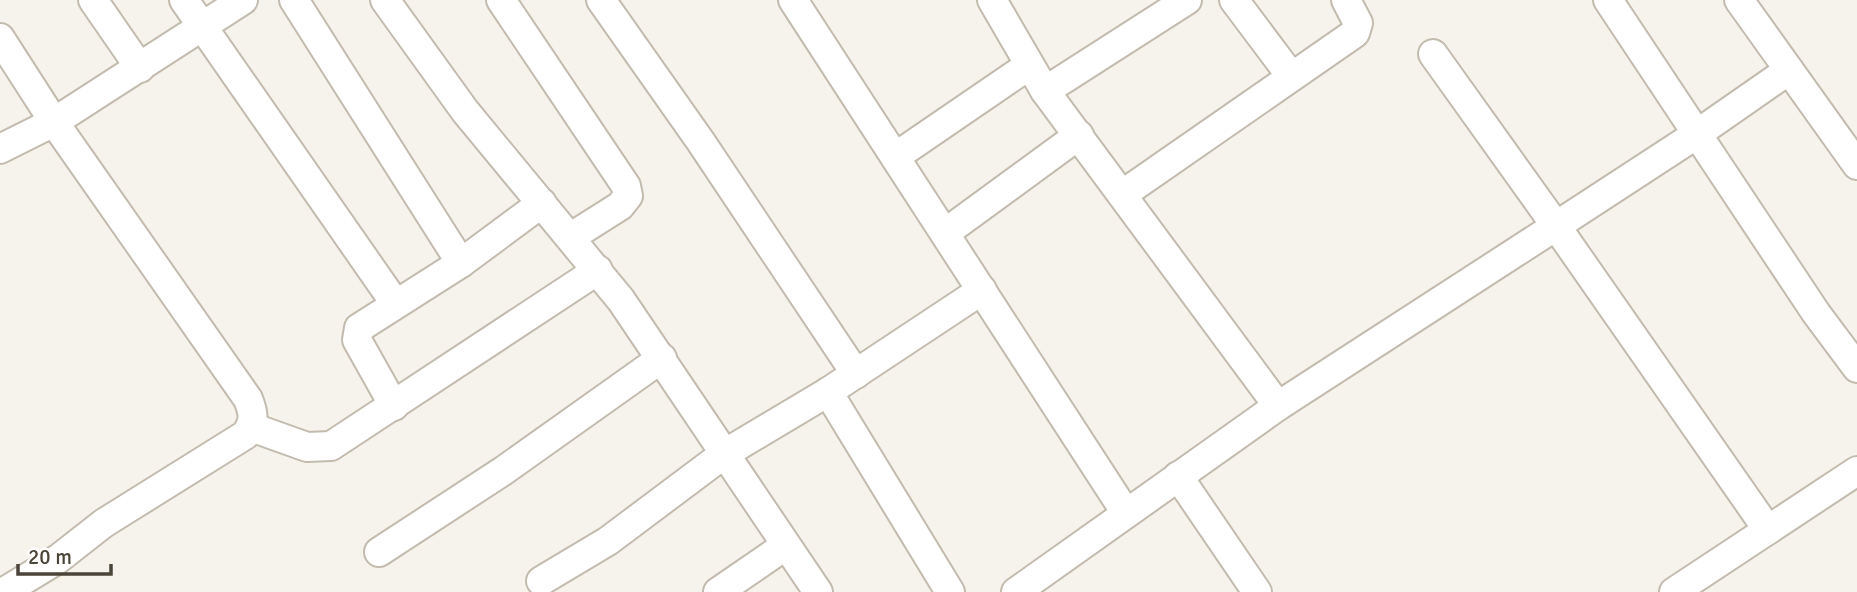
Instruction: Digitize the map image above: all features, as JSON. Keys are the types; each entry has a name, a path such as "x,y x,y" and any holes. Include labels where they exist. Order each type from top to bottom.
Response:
{"street":[{"path":"93,0 140,68"},
{"path":"184,0 395,303"},
{"path":"0,149 54,122 243,0"},
{"path":"294,0 461,262"},
{"path":"385,0 465,111 598,270 662,358 723,454 818,592"},
{"path":"501,0 626,186 628,197 620,206 571,237"},
{"path":"601,0 701,142 856,374"},
{"path":"793,0 1126,513"},
{"path":"992,0 1028,66 1045,91 1278,406"},
{"path":"1045,91 1187,0"},
{"path":"1234,0 1291,76"},
{"path":"1123,194 1355,33 1357,23 1346,0"},
{"path":"1608,0 1816,313 1857,368"},
{"path":"1739,0 1857,165"},
{"path":"0,38 54,122 248,399 254,413 251,427 245,435 104,523 58,559 4,592"},
{"path":"1433,54 1768,530"},
{"path":"895,156 1028,66"},
{"path":"1016,592 1050,582 1126,513 1278,406 1698,134 1789,70"},
{"path":"945,233 1079,135"},
{"path":"394,406 357,340 357,333 364,324 461,262 542,203"},
{"path":"251,427 307,447 331,446 598,270"},
{"path":"541,581 608,541 723,454 828,392 982,290"},
{"path":"379,552 503,471 662,358"},
{"path":"828,392 950,592"},
{"path":"1674,592 1857,471"},
{"path":"1178,476 1257,592"},
{"path":"718,592 785,546"}]}
